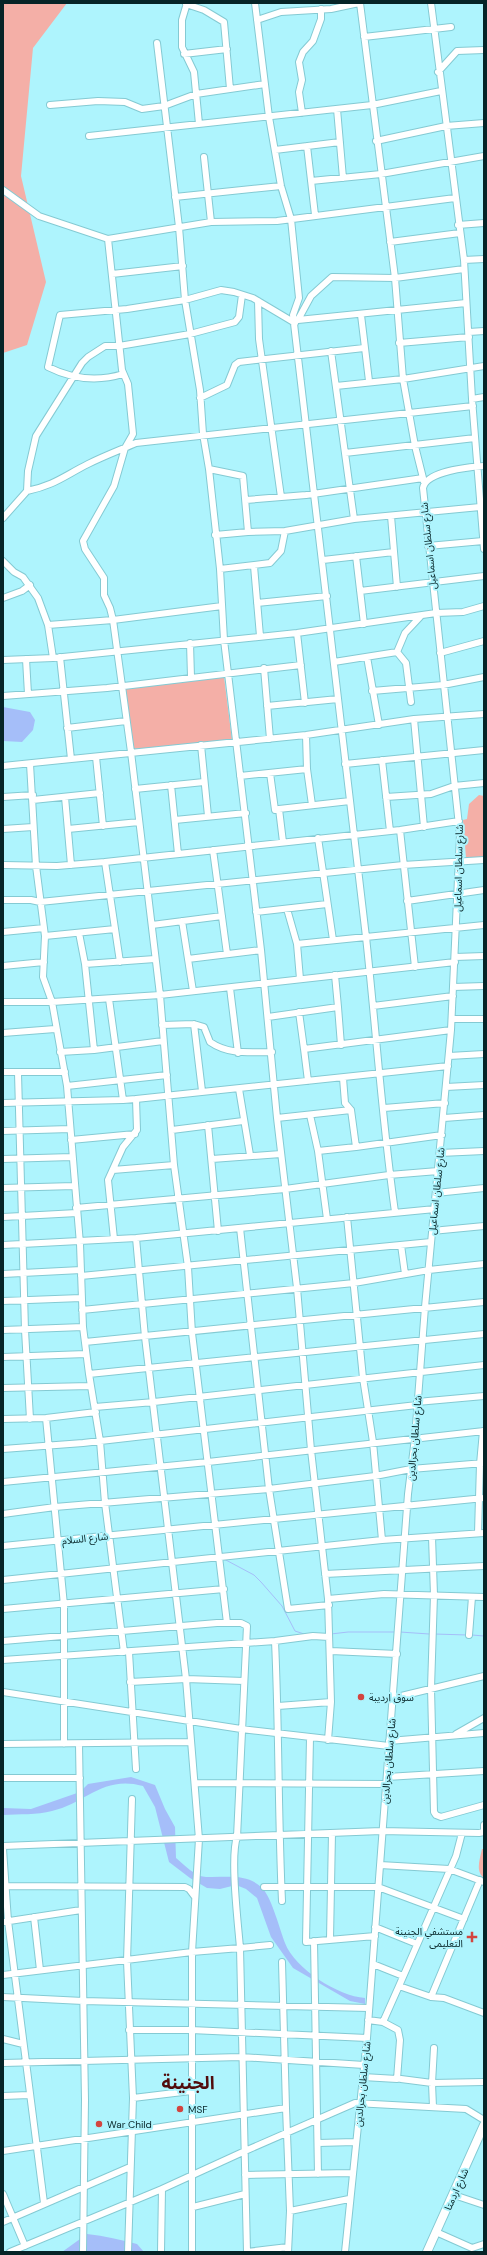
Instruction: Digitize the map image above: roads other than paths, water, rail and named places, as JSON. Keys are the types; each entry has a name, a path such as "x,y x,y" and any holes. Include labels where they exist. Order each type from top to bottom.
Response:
{"main road":[{"name":"شارع اردمتا","path":"427,2252 454,2195 484,2125"}],"street":[{"path":"199,124 194,72 184,54 182,20 186,3 204,10 224,22 230,89"},
{"path":"255,3 269,117 281,186 291,219 299,298 293,315 297,320"},
{"path":"257,20 281,12 321,9 360,3"},
{"name":"شارع سلطان اسماعيل","path":"360,3 376,141 395,278 396,310 403,379 410,413 414,446 424,480 424,512 450,754 459,821 460,848 458,862 457,926 452,1030 429,1270"},
{"path":"431,3 432,29 464,260 475,438 481,467 480,507 484,549"},
{"path":"302,113 299,92 302,80 299,62 303,52 313,41 322,19 321,9"},
{"path":"364,37 451,27"},
{"path":"157,43 179,227 185,300 209,469 215,535 220,569 224,640 240,776 246,813 261,950 272,1052 277,1118 288,1223 297,1288 305,1385 329,1602 331,1702 328,1740"},
{"path":"184,54 227,49"},
{"path":"438,72 457,51 484,50"},
{"path":"50,105 98,101 125,102 142,109 164,106 196,94 265,84"},
{"path":"89,136 372,105 441,91"},
{"path":"337,109 344,178"},
{"path":"376,141 446,126 484,123"},
{"path":"275,150 340,142"},
{"path":"307,146 315,215"},
{"path":"311,181 381,174 484,156"},
{"path":"204,157 211,222"},
{"path":"175,197 281,186"},
{"path":"3,190 39,216 108,239 211,222 291,219 455,198"},
{"path":"458,225 484,224"},
{"path":"390,242 460,233"},
{"path":"108,239 114,310 123,374 128,384 133,434 125,448 114,486 83,541 85,549 104,578 104,595 110,608 113,620 116,651 131,752 142,858 160,995 174,1165 188,1266 192,1333 201,1396 227,1623"},
{"path":"464,260 484,259"},
{"path":"112,274 183,266"},
{"path":"395,1212 384,1108 378,1073 370,972 356,870 354,835 319,524 305,423 297,320 311,296 332,277 395,278 464,268"},
{"path":"123,374 100,380 87,380 48,367 60,316 185,300 221,290 258,301 297,320 361,315 466,303"},
{"path":"27,491 28,471 36,436 75,376 82,362 105,346 119,346 190,334 238,320 242,295"},
{"path":"258,301 262,361 281,497"},
{"path":"361,315 369,381"},
{"path":"399,343 484,331"},
{"path":"200,398 227,385 236,363 364,348"},
{"path":"331,351 354,519"},
{"path":"336,386 369,381 403,379 484,366"},
{"path":"472,399 484,397"},
{"path":"3,518 27,491 46,487 65,479 87,465 136,443 203,434 473,406"},
{"path":"345,453 475,438"},
{"path":"246,500 424,480 439,474 481,467"},
{"path":"209,469 243,476 248,532"},
{"path":"215,535 284,531 354,519 480,507"},
{"path":"391,516 397,586"},
{"path":"220,569 270,563 281,551 284,531"},
{"path":"428,546 483,537"},
{"path":"323,560 394,552"},
{"path":"356,556 364,624"},
{"path":"3,561 14,572 23,577 30,584 48,624 53,658"},
{"path":"254,566 260,636"},
{"path":"360,591 484,576"},
{"path":"3,598 22,591 30,584"},
{"path":"257,603 327,596"},
{"path":"48,624 113,620 222,606"},
{"path":"3,660 53,658 297,633 436,614 463,612 484,606"},
{"path":"397,652 406,633 420,617"},
{"path":"297,633 305,703"},
{"path":"440,653 484,641"},
{"path":"190,643 191,677"},
{"path":"334,662 397,652"},
{"path":"397,652 406,663 411,702"},
{"path":"60,657 71,759"},
{"path":"367,657 379,725"},
{"path":"26,659 28,694"},
{"path":"3,696 121,686 264,668 300,665"},
{"path":"264,668 270,739"},
{"path":"372,691 443,685 484,677"},
{"path":"267,706 338,699"},
{"path":"3,766 306,735 414,719 484,714"},
{"path":"414,719 424,827"},
{"path":"68,728 126,721"},
{"path":"306,735 307,769 312,805"},
{"path":"201,745 208,816"},
{"path":"345,764 484,750"},
{"path":"96,757 103,826"},
{"path":"382,760 390,831"},
{"path":"30,764 36,866 45,936 43,977 52,1002 55,1029 67,1086 76,1211 80,1242 83,1327 88,1374 96,1409 109,1536 130,1682 136,1769"},
{"path":"240,776 307,769"},
{"path":"270,773 275,810 350,801"},
{"path":"135,789 204,782"},
{"path":"386,797 421,793 431,794 454,786 484,783"},
{"path":"170,785 178,854"},
{"path":"3,796 65,797 100,793"},
{"path":"65,797 72,865"},
{"path":"279,809 282,842"},
{"path":"175,820 246,813"},
{"path":"3,865 72,865 106,862 400,830 459,821"},
{"path":"68,830 139,822"},
{"path":"3,828 33,826"},
{"path":"400,830 415,967"},
{"path":"318,838 322,874 333,940"},
{"path":"213,850 227,954"},
{"path":"3,900 31,900 40,902 403,865 484,860"},
{"path":"106,862 109,895 120,962"},
{"path":"407,901 484,890"},
{"path":"256,912 327,904"},
{"path":"287,909 297,944 300,979"},
{"path":"152,925 222,916"},
{"path":"182,921 194,991"},
{"path":"297,944 457,926 484,925"},
{"path":"3,932 44,928"},
{"path":"45,936 115,929"},
{"path":"79,933 85,964 94,1050"},
{"path":"188,959 261,950"},
{"path":"3,1002 52,1002 160,995 415,967 484,956"},
{"path":"85,964 156,959"},
{"path":"3,966 44,962"},
{"path":"335,975 341,1045"},
{"path":"453,987 484,986"},
{"path":"230,988 238,1053"},
{"path":"373,1006 453,996"},
{"path":"109,999 123,1100"},
{"path":"268,1017 338,1007"},
{"path":"299,1012 308,1081"},
{"path":"452,1019 484,1019"},
{"path":"162,1025 194,1024 204,1027 210,1042 218,1048 238,1053 272,1052"},
{"path":"194,1024 202,1091"},
{"path":"3,1033 55,1029"},
{"path":"304,1049 452,1030"},
{"path":"60,1052 94,1050 163,1042"},
{"path":"449,1056 484,1054"},
{"path":"3,1103 136,1099 448,1066"},
{"path":"3,1072 18,1074 65,1072"},
{"path":"18,1074 25,1330 30,1419"},
{"path":"67,1086 167,1075"},
{"path":"343,1078 345,1103 350,1110 356,1147"},
{"path":"446,1086 484,1085"},
{"path":"239,1089 243,1121 250,1155"},
{"path":"114,1239 108,1180 123,1147 135,1134 138,1124 136,1099"},
{"path":"384,1108 445,1103"},
{"path":"277,1118 350,1110"},
{"path":"310,1115 318,1151 328,1219"},
{"path":"444,1118 484,1115"},
{"path":"172,1130 243,1121"},
{"path":"208,1125 218,1231"},
{"path":"3,1131 70,1130"},
{"path":"71,1140 135,1134"},
{"path":"318,1151 388,1144 442,1135"},
{"path":"440,1153 484,1151"},
{"path":"212,1159 250,1155 281,1154"},
{"path":"3,1160 72,1157"},
{"path":"113,1170 174,1165"},
{"path":"3,1217 22,1217 76,1211 111,1205 285,1189 390,1175 438,1171"},
{"path":"3,1188 74,1186"},
{"path":"436,1192 484,1188"},
{"path":"3,1245 80,1242 184,1234 435,1209"},
{"path":"347,1217 358,1314 363,1378 373,1442 382,1540"},
{"path":"432,1231 484,1226"},
{"path":"240,1228 249,1293 269,1489 288,1609 329,1602 401,1594 484,1597"},
{"path":"136,1238 145,1337 158,1434 171,1562 186,1679 188,1721 195,1783 199,1839 192,1952 192,2252"},
{"path":"3,1274 139,1271 293,1254 431,1242"},
{"path":"401,1245 405,1274"},
{"path":"82,1310 190,1298 354,1283 429,1270 484,1264"},
{"name":"شارع سلطان بحرالدين","path":"345,2252 351,2173 367,2038 376,1927 381,1831 387,1781 408,1504 429,1270"},
{"path":"3,1301 81,1298"},
{"path":"85,1342 192,1333 252,1325 484,1302"},
{"path":"3,1330 83,1327"},
{"path":"88,1374 149,1370 484,1334"},
{"path":"3,1357 86,1354"},
{"path":"3,1419 46,1418 96,1409 201,1396 484,1365"},
{"path":"3,1388 90,1386"},
{"path":"3,1449 48,1446 205,1430 484,1396"},
{"path":"46,1418 50,1476 55,1507 64,1605 64,1744"},
{"path":"3,1482 50,1476 208,1462 373,1442 483,1431 481,1533 382,1540 3,1580"},
{"path":"3,1514 55,1507 269,1489 375,1476 411,1469 482,1464"},
{"name":"شارع السلام","path":"3,1546 408,1504 481,1498"},
{"path":"432,1536 434,1595 432,1737 436,1815 441,1817 484,1805"},
{"path":"325,1574 484,1566"},
{"path":"3,1609 64,1605 224,1590"},
{"path":"469,1635 472,1597"},
{"path":"3,1641 227,1623 241,1623 246,1626 247,1642 241,1729 237,1837 235,1842 235,1876 240,1948 240,2033 245,2150 247,2252 288,2250 290,2211 282,1962"},
{"path":"3,1660 275,1641 313,1636 329,1638"},
{"path":"275,1641 279,1734 279,1835 282,1902"},
{"path":"331,1651 397,1654"},
{"path":"393,1698 484,1676"},
{"path":"130,1682 186,1679 244,1681"},
{"path":"3,1692 241,1729 328,1740 389,1743 455,1734 484,1733"},
{"path":"278,1706 331,1702"},
{"path":"455,1734 484,1718"},
{"path":"310,1738 306,1942 375,1936"},
{"path":"3,1744 190,1742"},
{"path":"79,1744 83,1886 81,1910 84,1965 83,2001 85,2061 83,2252"},
{"path":"195,1783 387,1781 433,1774 484,1771"},
{"path":"3,1778 80,1778"},
{"path":"128,2252 133,2098 130,2060 127,1961 132,1841 132,1799"},
{"path":"3,1846 170,1840 177,1838 199,1839 309,1833 381,1831 462,1833 484,1832 484,1825"},
{"path":"330,1939 332,1833"},
{"path":"383,2022 456,1856 462,1833"},
{"path":"3,1849 5,1921 15,1973 24,2063 44,2204"},
{"path":"380,1865 449,1869 482,1881 464,1919 431,1998"},
{"path":"5,1886 185,1887 195,1895"},
{"path":"264,1886 378,1887 464,1919"},
{"path":"5,1921 81,1910"},
{"path":"34,1917 40,1970"},
{"path":"376,1927 417,1944"},
{"path":"314,1941 318,2174"},
{"path":"3,1975 192,1952 270,1945"},
{"path":"373,1964 403,1976"},
{"path":"399,1986 431,1998 444,1998 484,2013"},
{"path":"3,1996 83,2001 369,2008"},
{"path":"368,2020 383,2022 398,2030 400,2040 399,2081"},
{"path":"129,2030 191,2030 367,2038"},
{"path":"3,2039 23,2044"},
{"path":"433,2107 432,2083 434,2048"},
{"path":"3,2063 192,2057 241,2057 364,2065"},
{"path":"363,2077 432,2083 484,2082"},
{"path":"133,2098 191,2091"},
{"path":"3,2096 29,2095"},
{"path":"12,2252 192,2176 245,2150 317,2118 360,2102 466,2109 484,2120"},
{"path":"3,2151 85,2137 192,2123 286,2108"},
{"path":"318,2143 355,2142"},
{"path":"3,2222 83,2186 130,2168"},
{"path":"245,2176 351,2173"},
{"path":"162,2189 162,2252"},
{"path":"3,2194 25,2246"},
{"path":"193,2207 245,2194"},
{"path":"454,2195 484,2205"},
{"path":"290,2211 349,2199"},
{"path":"436,2232 472,2250 484,2244"}],"water":[{"path":"3,707 30,712 35,720 33,730 22,742 3,741"},
{"path":"131,1777 155,1785 165,1809 175,1827 176,1858 200,1876 239,1877 258,1884 270,1900 285,1943 290,1953 298,1962 319,1980 330,1987 354,1996 365,1998 365,2004 350,2001 293,1968 271,1937 257,1898 246,1889 236,1885 220,1889 207,1888 190,1878 169,1862 155,1807 143,1786 117,1784 95,1791 75,1802 52,1811 34,1814 3,1815 3,1808 31,1809 80,1792 88,1784"},
{"path":"87,2234 137,2244 144,2252 62,2252"}],"waterway":[{"path":"224,1559 254,1575 282,1606 295,1631 304,1634"},
{"path":"331,1634 348,1632 395,1632"},
{"path":"400,1632 429,1634"},
{"path":"434,1634 467,1635"},
{"path":"472,1635 484,1636"}],"place":[{"name":"سوق ارديبة","path":"361,1697"},
{"name":"مستشفي الجنينة التعليمى","path":"472,1937"},
{"name":"MSF","path":"180,2109"},
{"name":"War Child","path":"99,2124"}],"district":[{"name":"الجنينة","path":"188,2083"}]}
